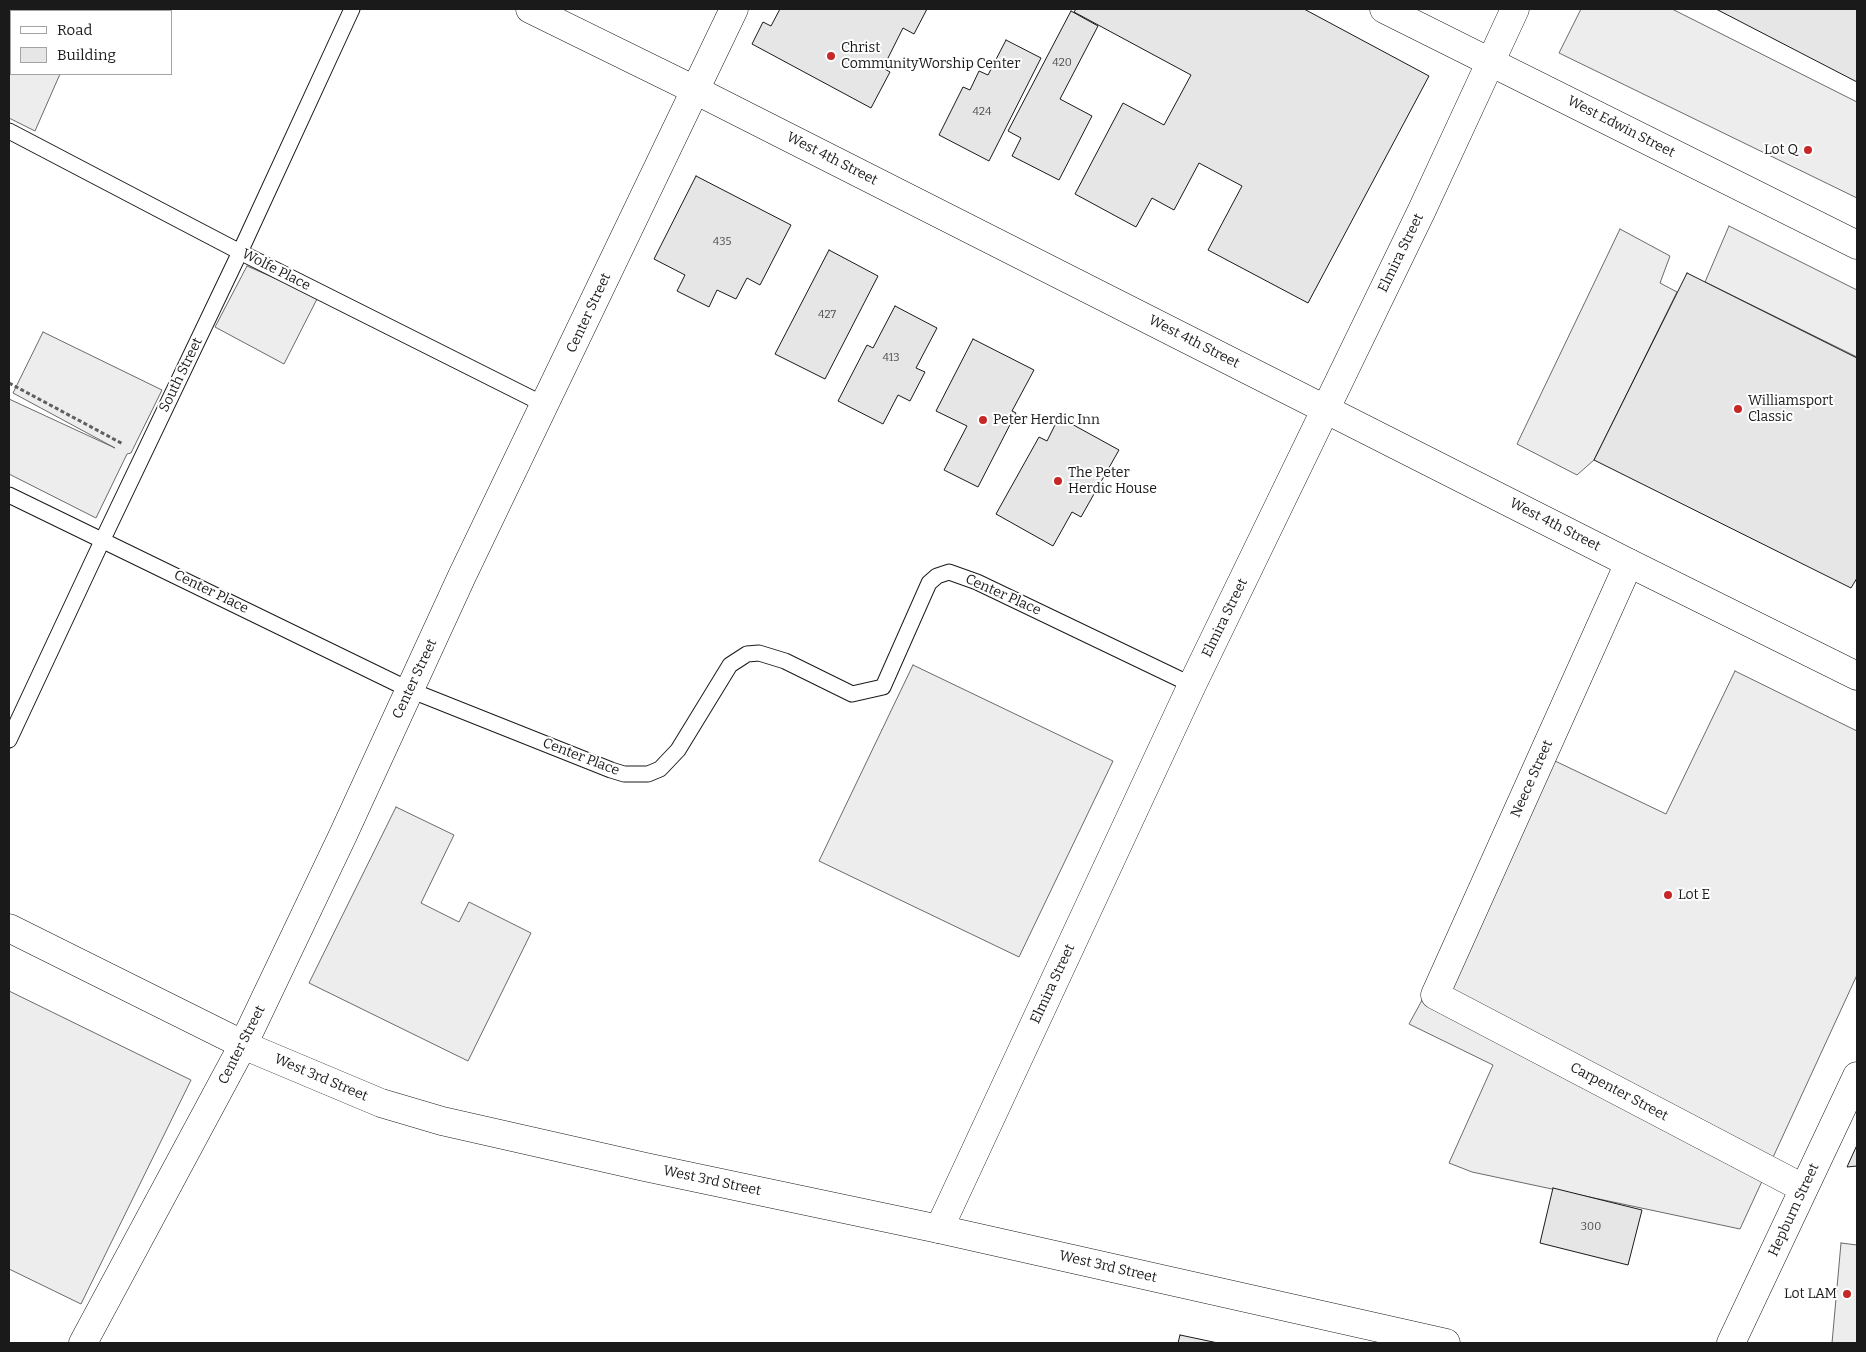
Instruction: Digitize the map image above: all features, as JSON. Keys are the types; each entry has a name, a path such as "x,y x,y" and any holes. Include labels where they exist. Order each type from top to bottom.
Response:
{"street":[{"name":"West 4th Street","path":"530,9 695,90 1629,563 1857,676"},
{"name":"Center Street","path":"83,1343 243,1045 343,835 462,576 546,405 734,9"},
{"name":"West Edwin Street","path":"1384,9 1857,245"},
{"name":"Elmira Street","path":"939,1229 1192,686 1422,210 1515,9"},
{"name":"Neece Street","path":"1436,995 1629,563"},
{"name":"West 3rd Street","path":"9,928 243,1045 381,1103 442,1121 645,1167 939,1229 1446,1343"},
{"name":"Carpenter Street","path":"1436,995 1803,1188"},
{"name":"Hepburn Street","path":"1731,1343 1857,1076"}],"lane":[{"name":"South Street","path":"9,740 240,252 352,9"},
{"name":"Wolfe Place","path":"9,131 240,252 546,405"},
{"name":"Center Place","path":"9,495 103,539 410,690 624,774 648,774 660,769 678,750 730,665 747,654 760,653 785,661 852,694 883,687 929,583 937,576 949,572 978,582 1192,686"}],"path":[{"path":"9,383 143,454"}],"shaded area":[{"path":"60,9 62,10 12,10"},
{"name":"Lot Q","path":"1581,9 1672,9 1857,102 1857,198 1559,53"},
{"path":"10,14 10,75 60,75 35,131 9,118"},
{"path":"1729,226 1857,290 1857,357 1705,282"},
{"path":"1620,229 1670,256 1660,283 1677,292 1594,460 1577,475 1517,444"},
{"path":"247,266 318,297 284,364 215,327"},
{"path":"43,332 162,390 131,453 127,454 96,518 9,474 9,399 115,448 13,393"},
{"path":"913,665 1113,761 1019,957 819,861"},
{"name":"Lot E","path":"1735,671 1857,731 1857,975 1740,1229 1472,1172 1449,1163 1493,1065 1409,1024 1553,760 1666,814"},
{"path":"396,807 454,835 421,903 459,922 469,902 531,933 468,1061 309,983"},
{"path":"9,991 191,1080 81,1304 9,1269"},
{"name":"Lot LAM","path":"1841,1243 1857,1245 1857,1343 1832,1343"}],"building":[{"name":"Christ CommunityWorship Center","path":"780,9 927,9 914,34 903,28 883,68 890,72 871,108 752,44 763,22 771,26"},
{"path":"1076,9 1304,9 1429,76 1308,303 1208,250 1242,186 1199,163 1174,210 1152,198 1136,227 1075,194 1123,103 1164,125 1191,75 1074,12"},
{"path":"1716,9 1857,9 1857,82"},
{"path":"1071,11 1098,26 1060,99 1092,116 1059,180 1012,156 1021,138 1008,131"},
{"path":"1006,40 1041,58 989,161 939,135 963,87 970,90 979,71 988,75"},
{"path":"696,176 791,225 760,285 747,278 736,299 717,290 709,307 677,291 685,275 654,259"},
{"path":"829,250 878,276 825,379 775,354"},
{"name":"Williamsport Classic","path":"1687,273 1857,358 1857,578 1851,588 1594,460"},
{"path":"895,306 937,328 916,368 925,372 910,401 898,395 883,424 838,401 867,345 873,348"},
{"name":"Peter Herdic Inn","path":"973,339 1034,370 1012,411 1016,413 978,487 944,470 967,426 936,411"},
{"name":"The Peter Herdic House","path":"1059,417 1119,450 1081,517 1072,512 1053,546 996,514 1039,437 1047,441"},
{"path":"1857,1145 1857,1166 1847,1167"},
{"path":"1553,1188 1642,1210 1628,1265 1540,1243"},
{"path":"1180,1335 1218,1343 1178,1343"}],"place":[{"name":"Christ CommunityWorship Center","path":"831,56"},
{"name":"Lot Q","path":"1808,150"},
{"name":"Williamsport Classic","path":"1738,409"},
{"name":"Peter Herdic Inn","path":"983,420"},
{"name":"The Peter Herdic House","path":"1058,481"},
{"name":"Lot E","path":"1668,895"},
{"name":"Lot LAM","path":"1847,1294"}]}
